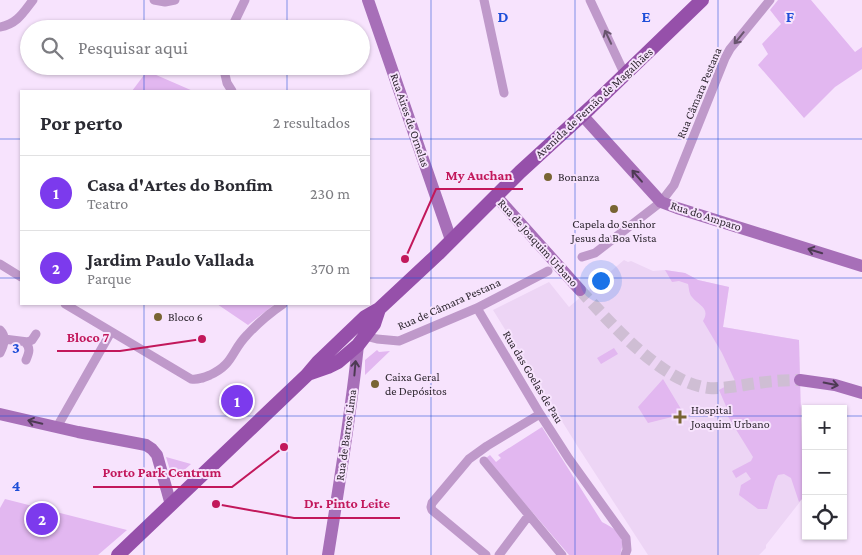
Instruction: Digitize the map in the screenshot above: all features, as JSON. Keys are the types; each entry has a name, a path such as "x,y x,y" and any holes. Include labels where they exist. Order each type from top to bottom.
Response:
{"main road":[{"name":"Avenida de Fernão de Magalhães","path":"118,555 307,375 364,317 379,309 438,254 520,172 702,0"},
{"name":"Avenida de Fernão de Magalhães","path":"307,375 338,362 362,340 374,324 379,309"}],"street":[{"path":"0,27 8,26 14,22 33,0"},
{"path":"154,0 166,2 175,0"},
{"path":"235,20 245,0"},
{"name":"Rua Aires de Ornelas","path":"368,0 451,240"},
{"path":"484,0 504,93"},
{"path":"590,0 625,74"},
{"name":"Rua Câmara Pestana","path":"661,202 674,184 730,49 770,0"},
{"path":"225,75 232,90"},
{"name":"Rua do Amparo","path":"582,115 661,202 862,266"},
{"name":"Rua de Joaquim Urbano","path":"496,196 580,290"},
{"path":"582,257 595,253 661,202"},
{"path":"0,264 20,276"},
{"name":"Rua de Câmara Pestana","path":"362,340 399,340 477,308 548,271"},
{"path":"67,305 191,379 199,379 220,370 228,363 251,331 270,312 281,305"},
{"name":"Rua das Goelas de Pau","path":"477,308 569,459 626,538 627,550 625,555"},
{"path":"0,330 4,336 0,353"},
{"path":"56,427 111,332"},
{"path":"4,339 25,342 32,340 36,334"},
{"name":"Rua de Barros Lima","path":"328,555 362,340"},
{"path":"25,342 30,349 26,360"},
{"path":"800,380 836,385 862,393"},
{"path":"0,414 146,445 152,448 157,455 171,505"},
{"path":"486,555 432,510 432,503 469,459 486,446 540,414"},
{"path":"484,461 562,555"},
{"path":"499,555 529,516"}],"shaded area":[{"path":"778,0 811,0 855,52 862,47 862,69 835,87 804,118 758,65 768,54 762,44 781,24 770,10"},
{"path":"144,75 156,75 191,90 133,90"},
{"name":"Hospital Joaquim Urbano","path":"624,260 631,261 653,271 665,270 685,273 698,280 729,287 723,327 799,340 802,499 759,555 648,555 493,310 549,282 569,307"},
{"path":"665,270 685,273 698,280 729,287 723,327 799,340 802,499 799,502 791,478 784,474 778,475 775,481 767,509 758,509 739,495 741,485 751,479 746,472 736,478 732,471 751,461 753,457 727,415 729,413 719,390 735,381 722,353 703,321 706,313 705,310 691,296 688,284 679,281 672,282"},
{"path":"218,305 274,305 248,325"},
{"path":"614,348 618,354 601,364 597,358"},
{"path":"377,350 379,352 390,351 365,375 365,360"},
{"path":"663,379 684,414 648,423 638,407"},
{"path":"542,427 602,522 619,534 622,543 620,555 569,555 486,458 490,455 496,462 501,458 498,455"},
{"path":"166,457 191,464 173,480"},
{"path":"5,499 127,530 98,555 0,555 0,508"}],"tunnel":[{"path":"580,290 639,349 673,375 691,384 715,388 800,380"}],"place":[{"name":"Bonanza","path":"548,177"},
{"name":"Capela do Senhor Jesus da Boa Vista","path":"614,209"},
{"name":"My Auchan","path":"405,259"},
{"name":"Bloco 6","path":"158,317"},
{"name":"Bloco 7","path":"202,339"},
{"name":"Caixa Geral de Depósitos","path":"375,384"},
{"name":"Casa d'Artes do Bonfim","path":"237,401"},
{"name":"Hospital Joaquim Urbano","path":"680,417"},
{"name":"Porto Park Centrum","path":"284,447"},
{"name":"Dr. Pinto Leite","path":"216,504"},
{"name":"Jardim Paulo Vallada","path":"42,519"}]}
